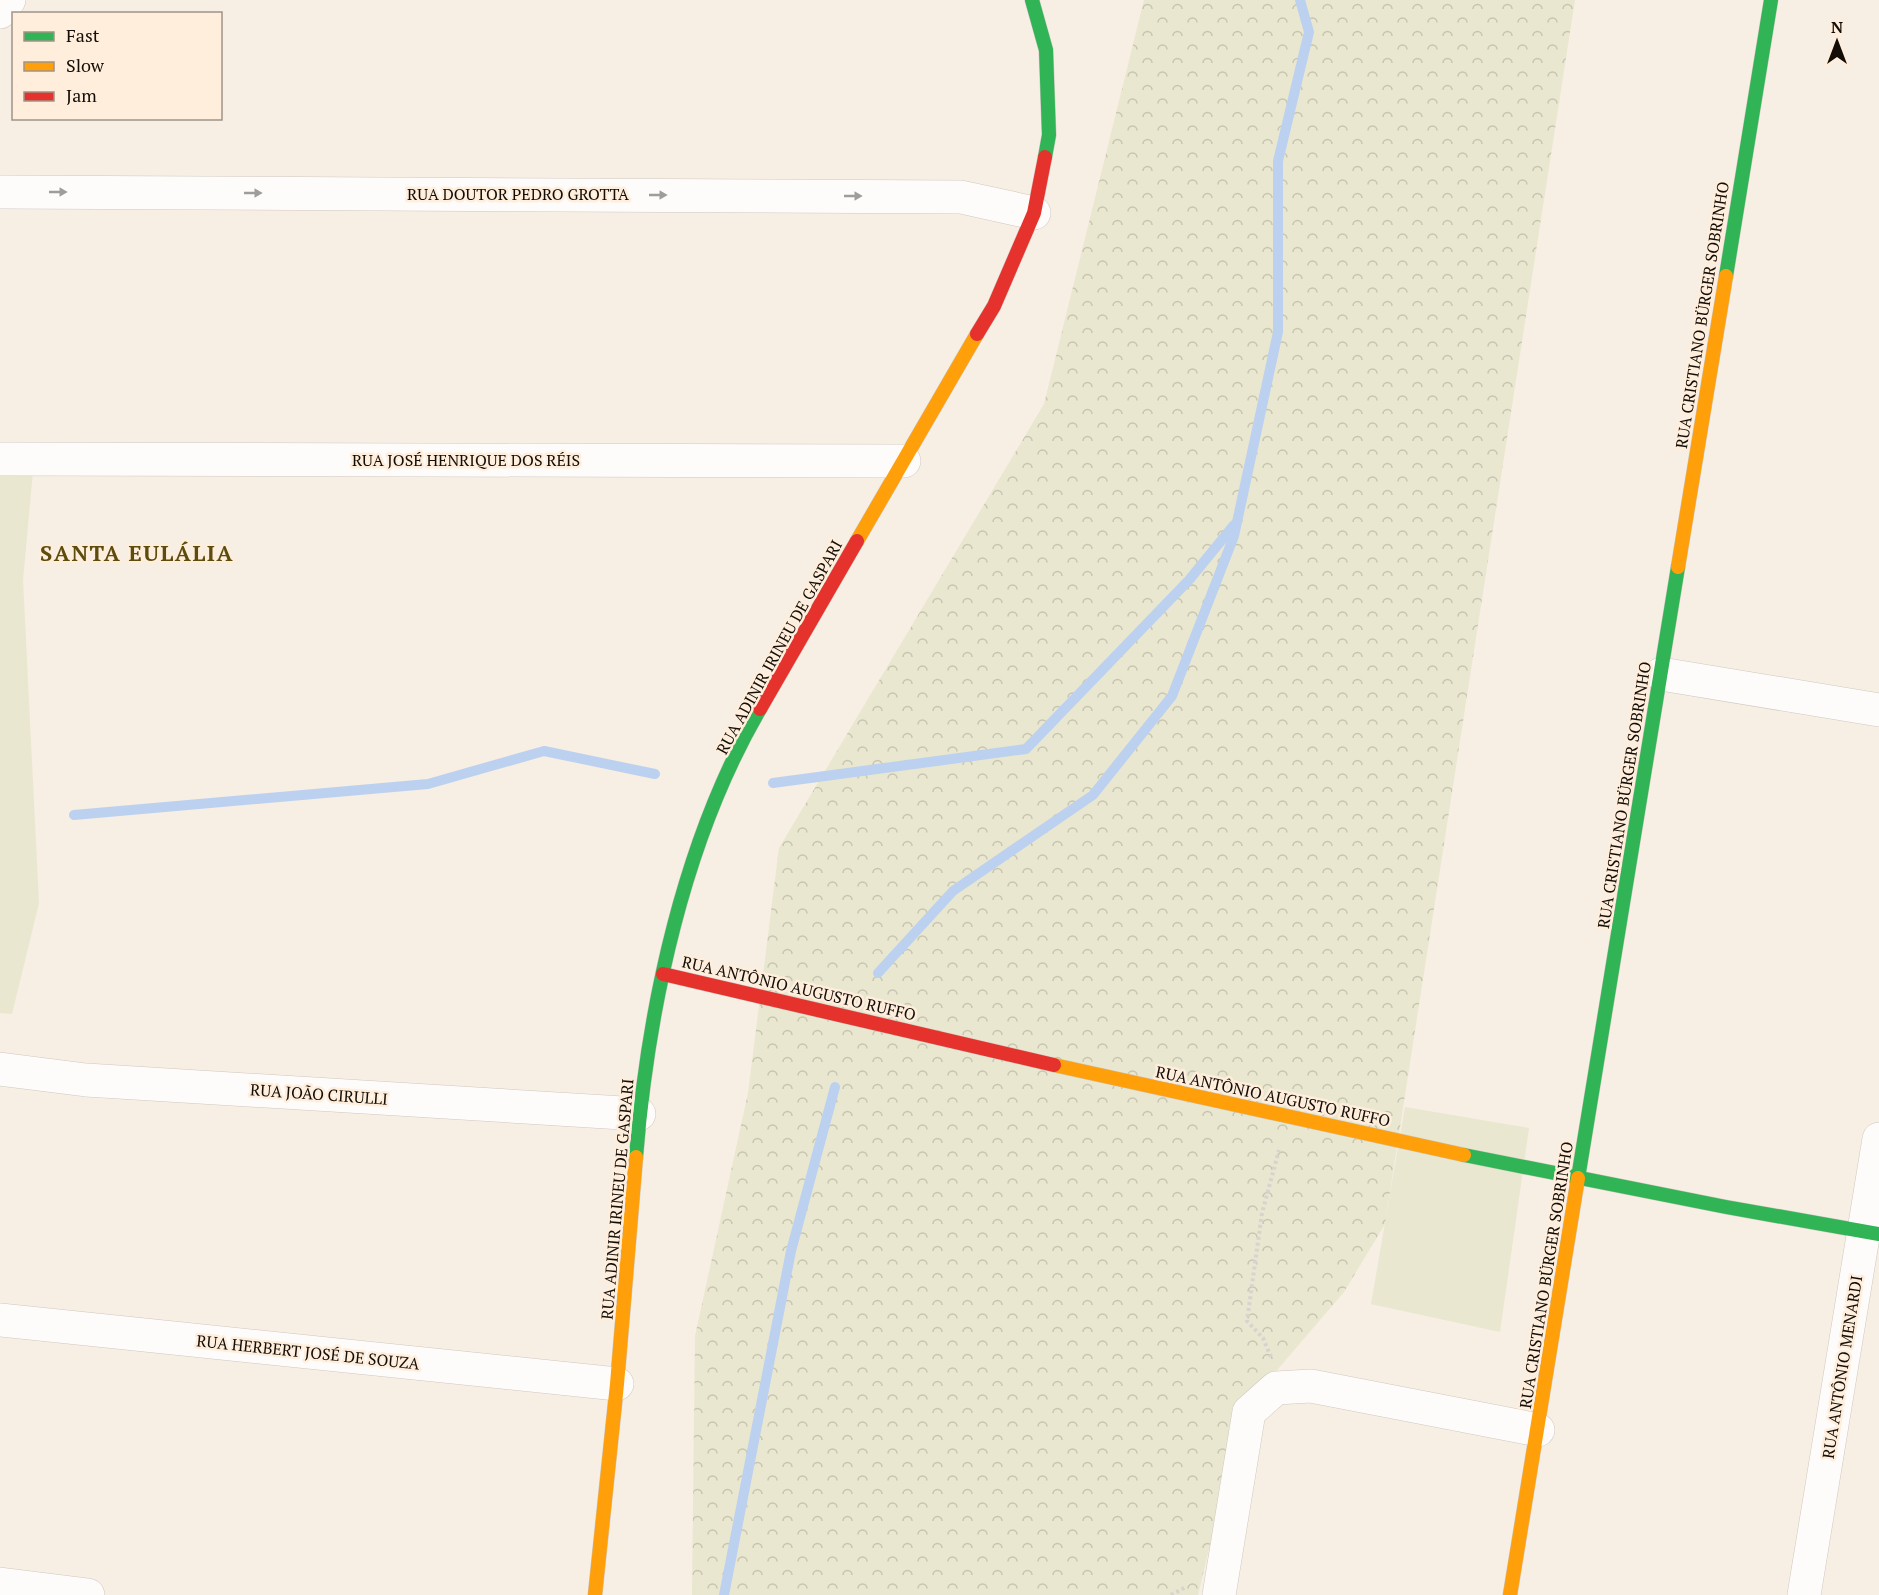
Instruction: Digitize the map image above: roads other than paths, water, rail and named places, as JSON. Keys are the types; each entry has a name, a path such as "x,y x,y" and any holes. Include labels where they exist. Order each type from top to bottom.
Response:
{"street":[{"path":"0,12 9,0"},
{"name":"RUA ADINIR IRINEU DE GASPARI","path":"595,1595 617,1384 639,1114 663,974 694,852 741,741 994,306 1034,213 1049,135 1046,50 1032,0"},
{"name":"RUA CRISTIANO BÜRGER SOBRINHO","path":"1510,1595 1771,0"},
{"name":"RUA DOUTOR PEDRO GROTTA","path":"0,192 961,196 1034,213"},
{"name":"RUA JOSÉ HENRIQUE DOS RÉIS","path":"9,456 904,461"},
{"path":"1660,674 1879,710"},
{"name":"RUA ANTÔNIO AUGUSTO RUFFO","path":"663,974 1287,1118 1578,1179 1872,1232"},
{"name":"RUA JOÃO CIRULLI","path":"0,1070 86,1080 639,1114"},
{"name":"RUA ANTÔNIO MENARDI","path":"1804,1595 1872,1232 1879,1139"},
{"name":"RUA HERBERT JOSÉ DE SOUZA","path":"0,1320 617,1384"},
{"path":"1219,1595 1249,1412 1276,1388 1311,1386 1538,1430"},
{"path":"0,1584 88,1595"}],"waterway":[{"path":"878,973 953,891 1093,795 1172,696 1234,536 1278,332 1278,161 1309,32 1300,0"},
{"path":"773,783 1026,749 1189,580 1234,525"},
{"path":"74,815 428,784 544,751 655,774"},
{"path":"724,1595 791,1251 835,1087"}],"district":[{"name":"SANTA EULÁLIA","path":"137,553"}]}
